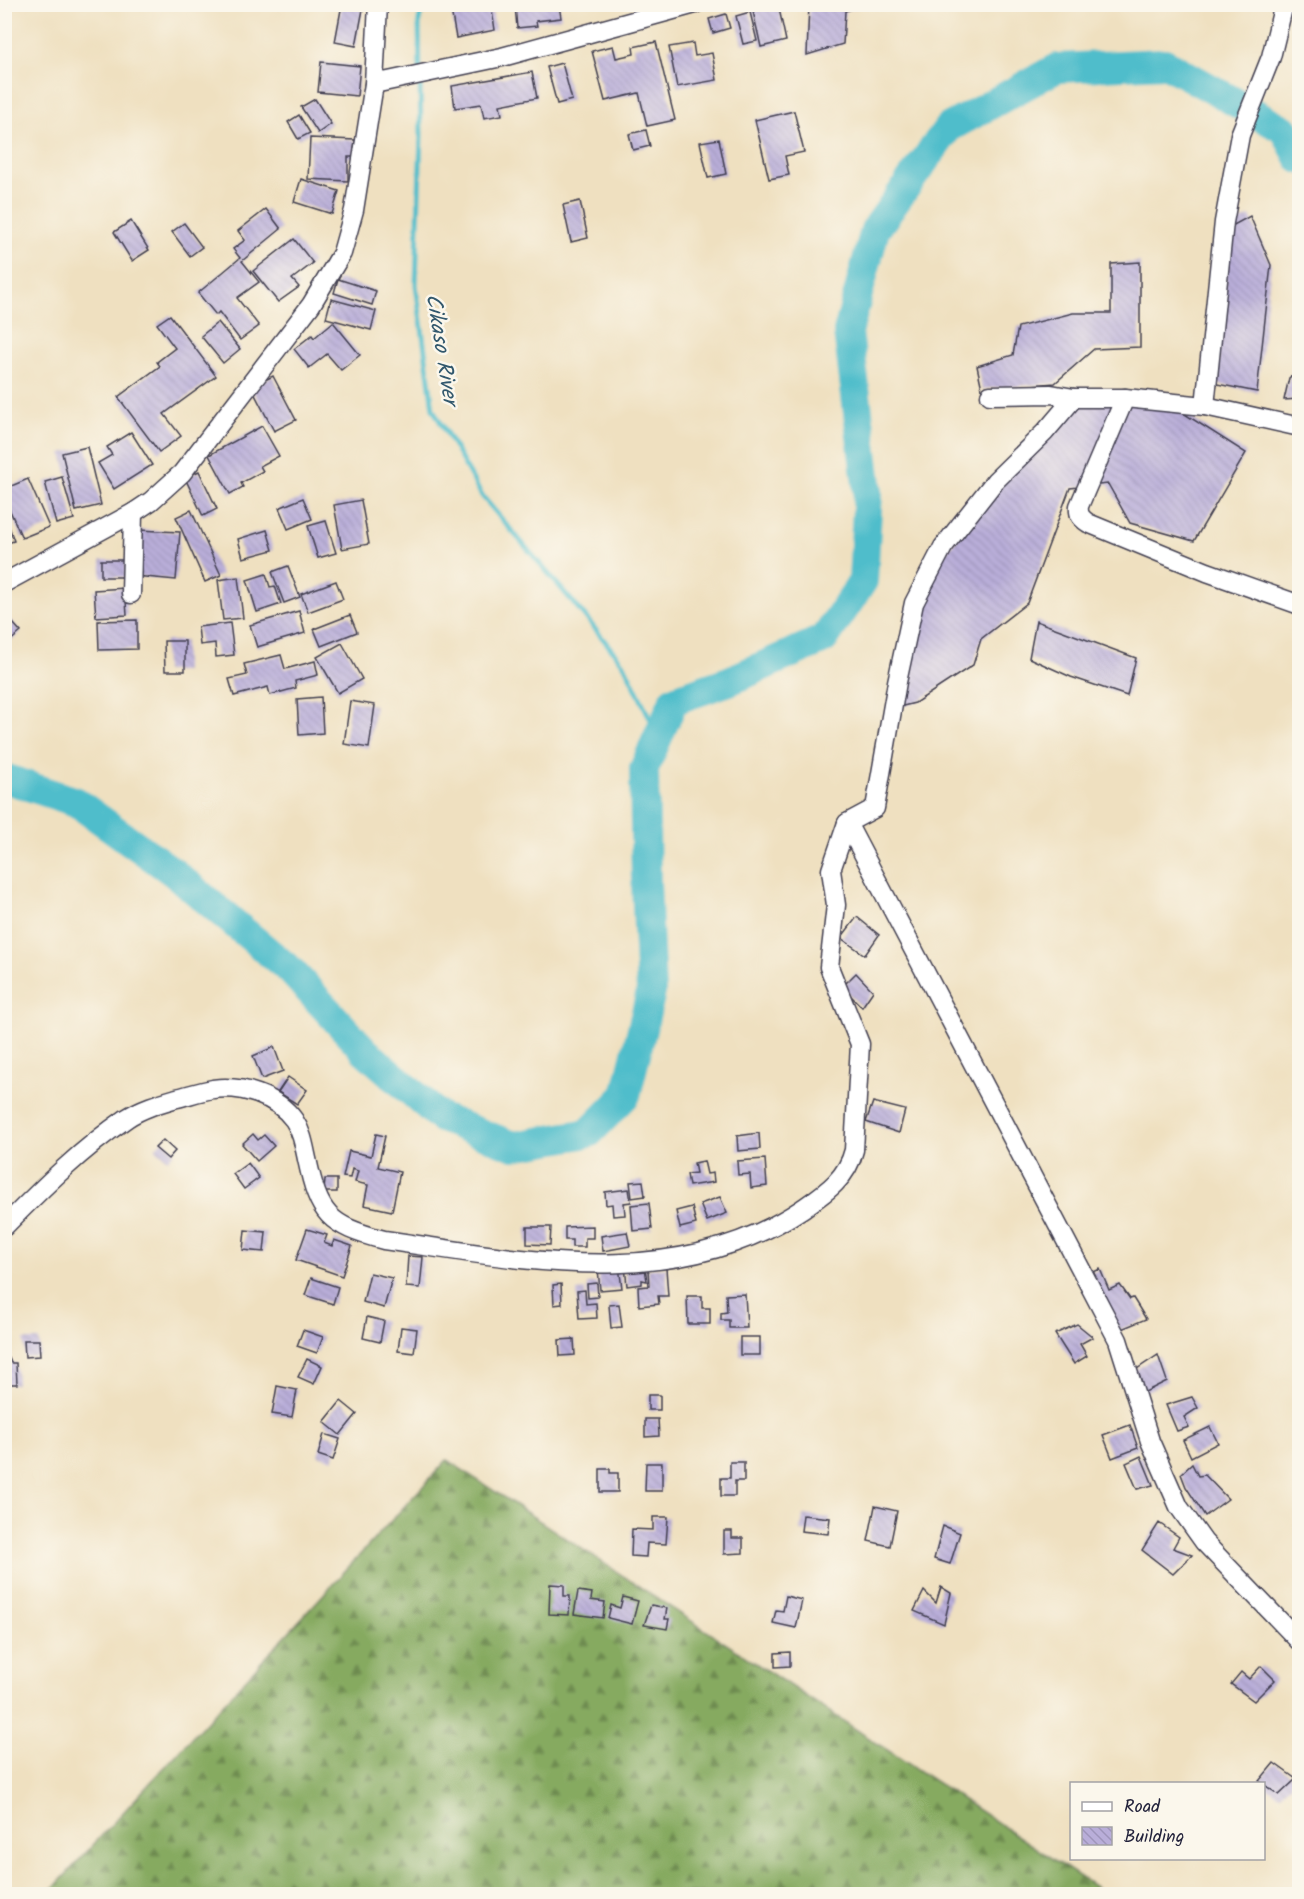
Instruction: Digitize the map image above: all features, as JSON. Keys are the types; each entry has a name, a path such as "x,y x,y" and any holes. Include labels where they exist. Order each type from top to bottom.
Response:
{"street":[{"path":"4,583 133,513 151,501 182,473 311,305 342,253 354,210 375,84 378,4"},
{"path":"375,84 502,57 695,4"},
{"path":"1205,406 1224,222 1240,135 1271,57 1284,4"},
{"path":"990,395 1052,394 1074,398 1125,398 1205,406 1299,427"},
{"path":"4,1227 49,1181 128,1117 156,1104 214,1089 242,1090 266,1097 287,1112 301,1134 315,1194 326,1212 339,1224 356,1233 384,1240 566,1264 653,1262 700,1254 751,1237 789,1218 826,1193 850,1164 854,1150 861,1044 829,967 836,905 831,870 848,823 875,808 897,682 914,603 943,547 995,480 1045,432 1074,398"},
{"path":"1125,398 1079,506 1078,513 1081,518 1088,523 1208,572 1299,605"},
{"path":"131,594 133,513"},
{"path":"848,823 1119,1340 1150,1441 1179,1507 1204,1542 1299,1642"}],"green space":[{"path":"447,1460 1106,1894 48,1894"}],"building":[{"path":"342,4 364,4 356,46 335,42"},
{"path":"450,4 491,4 495,30 456,38"},
{"path":"778,4 786,41 761,47 752,7"},
{"path":"809,4 866,5 845,11 843,44 807,55"},
{"path":"515,5 559,5 561,18 536,21 537,26 517,28"},
{"path":"750,12 757,41 743,44 736,16"},
{"path":"726,14 730,28 713,33 709,19"},
{"path":"656,42 675,120 647,126 639,93 605,101 592,51 613,46 616,58 634,54 633,47"},
{"path":"693,43 695,56 712,53 717,80 677,87 669,47"},
{"path":"321,62 360,66 357,96 318,92"},
{"path":"562,63 572,100 557,104 547,67"},
{"path":"532,72 537,98 500,105 502,115 484,118 481,104 455,108 452,86"},
{"path":"315,99 331,124 318,133 301,107"},
{"path":"794,111 804,152 785,156 789,175 769,179 755,120"},
{"path":"299,115 310,133 298,139 288,122"},
{"path":"646,130 650,146 633,150 629,134"},
{"path":"310,138 355,140 354,157 348,157 348,181 308,179"},
{"path":"719,139 726,174 708,178 700,142"},
{"path":"301,179 339,191 332,214 294,202"},
{"path":"580,201 588,238 571,242 563,205"},
{"path":"266,209 281,229 242,261 259,282 237,298 259,326 240,340 219,312 216,315 198,293 240,258 233,249 245,240 238,231"},
{"path":"1250,216 1271,265 1257,392 1217,384 1230,227"},
{"path":"131,221 149,250 132,261 114,232"},
{"path":"184,223 202,247 190,256 172,232"},
{"path":"294,239 313,263 292,279 299,287 278,302 253,271"},
{"path":"1140,262 1140,347 1094,349 1055,383 982,389 977,366 1013,355 1018,327 1073,313 1111,313 1111,264"},
{"path":"338,279 376,291 372,305 334,293"},
{"path":"331,299 376,311 371,330 326,318"},
{"path":"170,315 216,376 164,414 181,436 159,452 118,397 160,366 157,362 175,348 157,324"},
{"path":"218,322 240,349 223,363 201,336"},
{"path":"333,322 360,355 341,370 327,354 309,368 294,349 312,335 314,338"},
{"path":"1299,370 1299,399 1284,400 1289,378"},
{"path":"273,376 296,420 274,431 251,387"},
{"path":"1071,402 1166,402 1246,453 1194,541 1130,523 1108,484 1070,488 1027,603 981,639 973,665 915,703 899,707 893,705 931,570"},
{"path":"262,426 279,456 260,466 263,471 241,483 243,487 230,494 209,455"},
{"path":"131,432 152,465 114,489 98,463 112,455 107,447"},
{"path":"87,447 101,505 76,511 62,453"},
{"path":"199,471 217,509 203,516 185,478"},
{"path":"62,477 74,519 56,524 45,482"},
{"path":"28,479 49,527 22,538 4,497 4,489"},
{"path":"303,498 312,519 288,529 279,508"},
{"path":"361,500 369,544 342,549 334,505"},
{"path":"191,510 221,575 205,582 176,517"},
{"path":"4,512 14,541 4,544"},
{"path":"326,521 336,553 318,558 308,526"},
{"path":"138,530 180,532 176,580 135,576"},
{"path":"267,530 273,550 243,558 238,539"},
{"path":"101,560 126,560 125,577 101,577"},
{"path":"288,566 300,597 284,603 272,572"},
{"path":"266,574 270,587 275,586 281,604 257,612 247,580"},
{"path":"238,577 243,618 223,620 218,580"},
{"path":"336,581 343,599 308,612 301,594"},
{"path":"125,588 127,615 96,617 94,590"},
{"path":"299,611 305,633 257,647 250,625"},
{"path":"4,613 21,632 4,646"},
{"path":"350,615 357,632 321,646 314,629"},
{"path":"137,620 137,649 99,650 98,621"},
{"path":"1036,621 1136,658 1127,696 1071,677 1029,658"},
{"path":"230,623 234,655 216,657 215,643 200,645 198,627"},
{"path":"164,641 185,641 185,671 165,671"},
{"path":"342,643 362,679 338,693 317,657"},
{"path":"281,655 285,669 315,661 318,675 295,681 296,688 270,695 268,687 234,696 229,679 247,675 244,664"},
{"path":"321,697 323,733 299,735 297,699"},
{"path":"350,701 375,705 369,748 344,744"},
{"path":"857,917 879,935 865,955 841,938"},
{"path":"856,973 873,991 862,1007 842,987"},
{"path":"274,1047 283,1071 262,1079 253,1056"},
{"path":"288,1077 307,1090 297,1104 278,1092"},
{"path":"873,1102 905,1110 899,1133 866,1122"},
{"path":"759,1133 760,1149 738,1151 737,1136"},
{"path":"253,1134 258,1140 264,1135 274,1146 257,1161 242,1144"},
{"path":"376,1134 385,1136 378,1167 400,1172 392,1211 364,1205 368,1185 355,1182 358,1171 352,1169 350,1178 343,1177 349,1151 371,1156"},
{"path":"163,1140 175,1151 168,1159 155,1148"},
{"path":"765,1159 767,1186 751,1188 750,1174 738,1175 737,1161"},
{"path":"704,1161 707,1174 713,1173 714,1182 689,1186 687,1174 696,1173 694,1163"},
{"path":"248,1163 259,1178 244,1189 233,1174"},
{"path":"325,1179 337,1179 337,1192 324,1192"},
{"path":"643,1181 645,1196 632,1198 630,1182"},
{"path":"629,1189 631,1202 624,1203 625,1215 613,1216 612,1204 606,1205 605,1192"},
{"path":"720,1197 727,1213 707,1221 700,1204"},
{"path":"649,1203 652,1229 633,1231 631,1205"},
{"path":"692,1207 696,1224 680,1228 676,1211"},
{"path":"593,1226 593,1238 585,1238 585,1247 572,1247 572,1240 565,1240 565,1227"},
{"path":"527,1227 551,1227 550,1245 527,1244"},
{"path":"307,1229 327,1235 324,1243 332,1246 334,1240 352,1246 342,1276 296,1260"},
{"path":"245,1230 266,1232 264,1252 243,1250"},
{"path":"627,1232 630,1246 603,1251 601,1236"},
{"path":"408,1256 423,1257 420,1288 406,1287"},
{"path":"625,1266 645,1268 647,1281 642,1280 642,1284 627,1286"},
{"path":"619,1267 622,1288 600,1290 598,1269"},
{"path":"666,1268 668,1296 658,1296 659,1304 639,1306 638,1287 649,1286 648,1269"},
{"path":"1100,1269 1109,1290 1120,1285 1130,1299 1133,1298 1146,1319 1119,1330 1089,1274"},
{"path":"370,1273 392,1278 384,1308 363,1302"},
{"path":"311,1278 338,1287 333,1304 305,1295"},
{"path":"597,1283 598,1297 588,1298 587,1284"},
{"path":"561,1284 562,1304 554,1305 553,1285"},
{"path":"585,1290 586,1304 596,1303 597,1318 579,1319 577,1291"},
{"path":"745,1294 747,1328 729,1328 729,1320 721,1320 721,1313 727,1312 726,1295"},
{"path":"687,1296 702,1296 702,1308 710,1308 710,1324 688,1324"},
{"path":"619,1304 622,1327 611,1328 609,1305"},
{"path":"367,1317 384,1321 380,1342 363,1338"},
{"path":"1077,1324 1093,1337 1080,1344 1087,1356 1074,1364 1055,1334"},
{"path":"401,1327 417,1329 414,1353 398,1351"},
{"path":"303,1330 323,1337 317,1353 297,1346"},
{"path":"740,1337 760,1337 760,1355 740,1355"},
{"path":"574,1339 575,1355 560,1356 559,1340"},
{"path":"24,1340 39,1340 40,1356 25,1357"},
{"path":"1158,1355 1167,1381 1141,1394 1131,1373"},
{"path":"4,1358 9,1358 11,1363 16,1363 17,1384 5,1384"},
{"path":"307,1359 322,1366 314,1384 298,1377"},
{"path":"277,1386 297,1390 292,1417 272,1414"},
{"path":"648,1395 660,1395 660,1410 648,1410"},
{"path":"1192,1397 1198,1408 1184,1417 1189,1427 1177,1431 1166,1405"},
{"path":"341,1401 357,1414 340,1435 324,1422"},
{"path":"645,1419 658,1419 659,1436 645,1437"},
{"path":"1130,1425 1138,1448 1112,1458 1103,1435"},
{"path":"1210,1427 1218,1443 1191,1457 1183,1440"},
{"path":"324,1434 340,1439 333,1460 318,1455"},
{"path":"1141,1456 1153,1485 1137,1489 1126,1463"},
{"path":"730,1462 744,1462 744,1481 735,1481 735,1496 721,1496 721,1478 730,1478"},
{"path":"646,1463 662,1463 662,1491 645,1491"},
{"path":"1192,1464 1198,1476 1205,1475 1228,1499 1205,1516 1186,1487 1181,1474"},
{"path":"600,1469 610,1469 610,1473 618,1473 618,1492 600,1492"},
{"path":"875,1506 897,1511 890,1546 868,1541"},
{"path":"803,1515 830,1518 828,1534 801,1531"},
{"path":"653,1517 668,1517 666,1544 647,1543 646,1557 631,1556 632,1529 653,1530"},
{"path":"1159,1523 1179,1537 1173,1548 1192,1555 1173,1574 1142,1550"},
{"path":"943,1526 960,1533 950,1564 934,1559"},
{"path":"724,1531 732,1531 732,1538 743,1538 743,1553 724,1554"},
{"path":"550,1584 564,1585 564,1596 570,1596 569,1615 549,1614"},
{"path":"941,1587 951,1593 944,1624 914,1611 924,1591 936,1603"},
{"path":"578,1591 592,1593 591,1600 605,1602 603,1618 574,1614"},
{"path":"786,1596 802,1600 796,1628 773,1623 776,1610 783,1611"},
{"path":"623,1597 638,1601 632,1624 608,1618 611,1605 620,1608"},
{"path":"651,1605 667,1608 665,1619 669,1619 667,1629 644,1625"},
{"path":"790,1652 790,1666 775,1667 775,1653"},
{"path":"1261,1666 1275,1680 1254,1701 1231,1684 1241,1672 1249,1679"},
{"path":"1274,1763 1296,1779 1279,1795 1265,1785 1265,1782 1259,1781"}],"waterway":[{"name":"Cikaso River","path":"423,4 419,21 421,135 416,285 433,409 482,496 625,666 658,735"},
{"path":"4,778 76,802 173,872 291,971 365,1051 441,1118 514,1146 589,1133 626,1095 651,992 644,769 674,700 729,681 824,639 863,581 868,492 848,332 875,230 948,128 1057,68 1165,63 1285,130 1300,159"}]}
